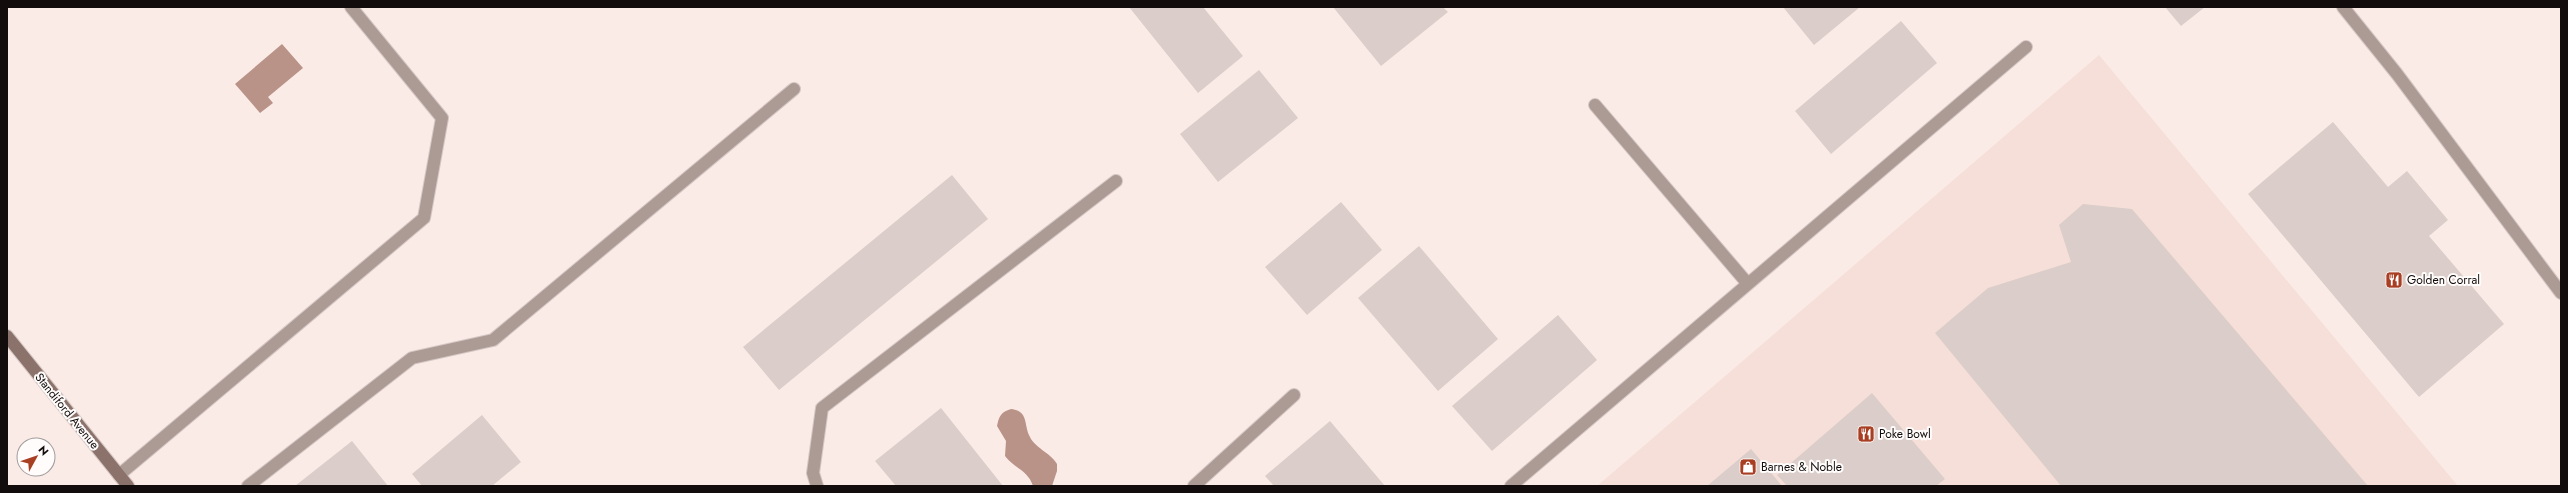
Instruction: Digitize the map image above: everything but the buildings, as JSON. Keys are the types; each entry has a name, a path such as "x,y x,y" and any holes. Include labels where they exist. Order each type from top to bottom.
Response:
{"main road":[{"name":"Standiford Avenue","path":"7,336 128,486"}],"lane":[{"path":"119,475 424,218 442,118 351,7"},
{"path":"2343,7 2397,74 2561,292"},
{"path":"1511,486 2026,47"},
{"path":"248,486 412,358 493,340 794,89"},
{"path":"1595,105 1748,284"},
{"path":"817,486 813,473 822,408 1116,181"},
{"path":"1194,486 1294,395"}],"shaded area":[{"path":"282,44 303,68 268,97 273,103 260,113 235,84"},
{"path":"2099,55 2458,486 1597,486"},
{"path":"1011,409 1020,412 1023,415 1031,439 1057,464 1057,471 1052,486 1033,486 1028,476 1005,456 1006,441 997,426 1001,415"}],"place":[{"name":"Golden Corral","path":"2394,280"},
{"name":"Poke Bowl","path":"1866,434"},
{"name":"Barnes & Noble","path":"1748,467"}]}
